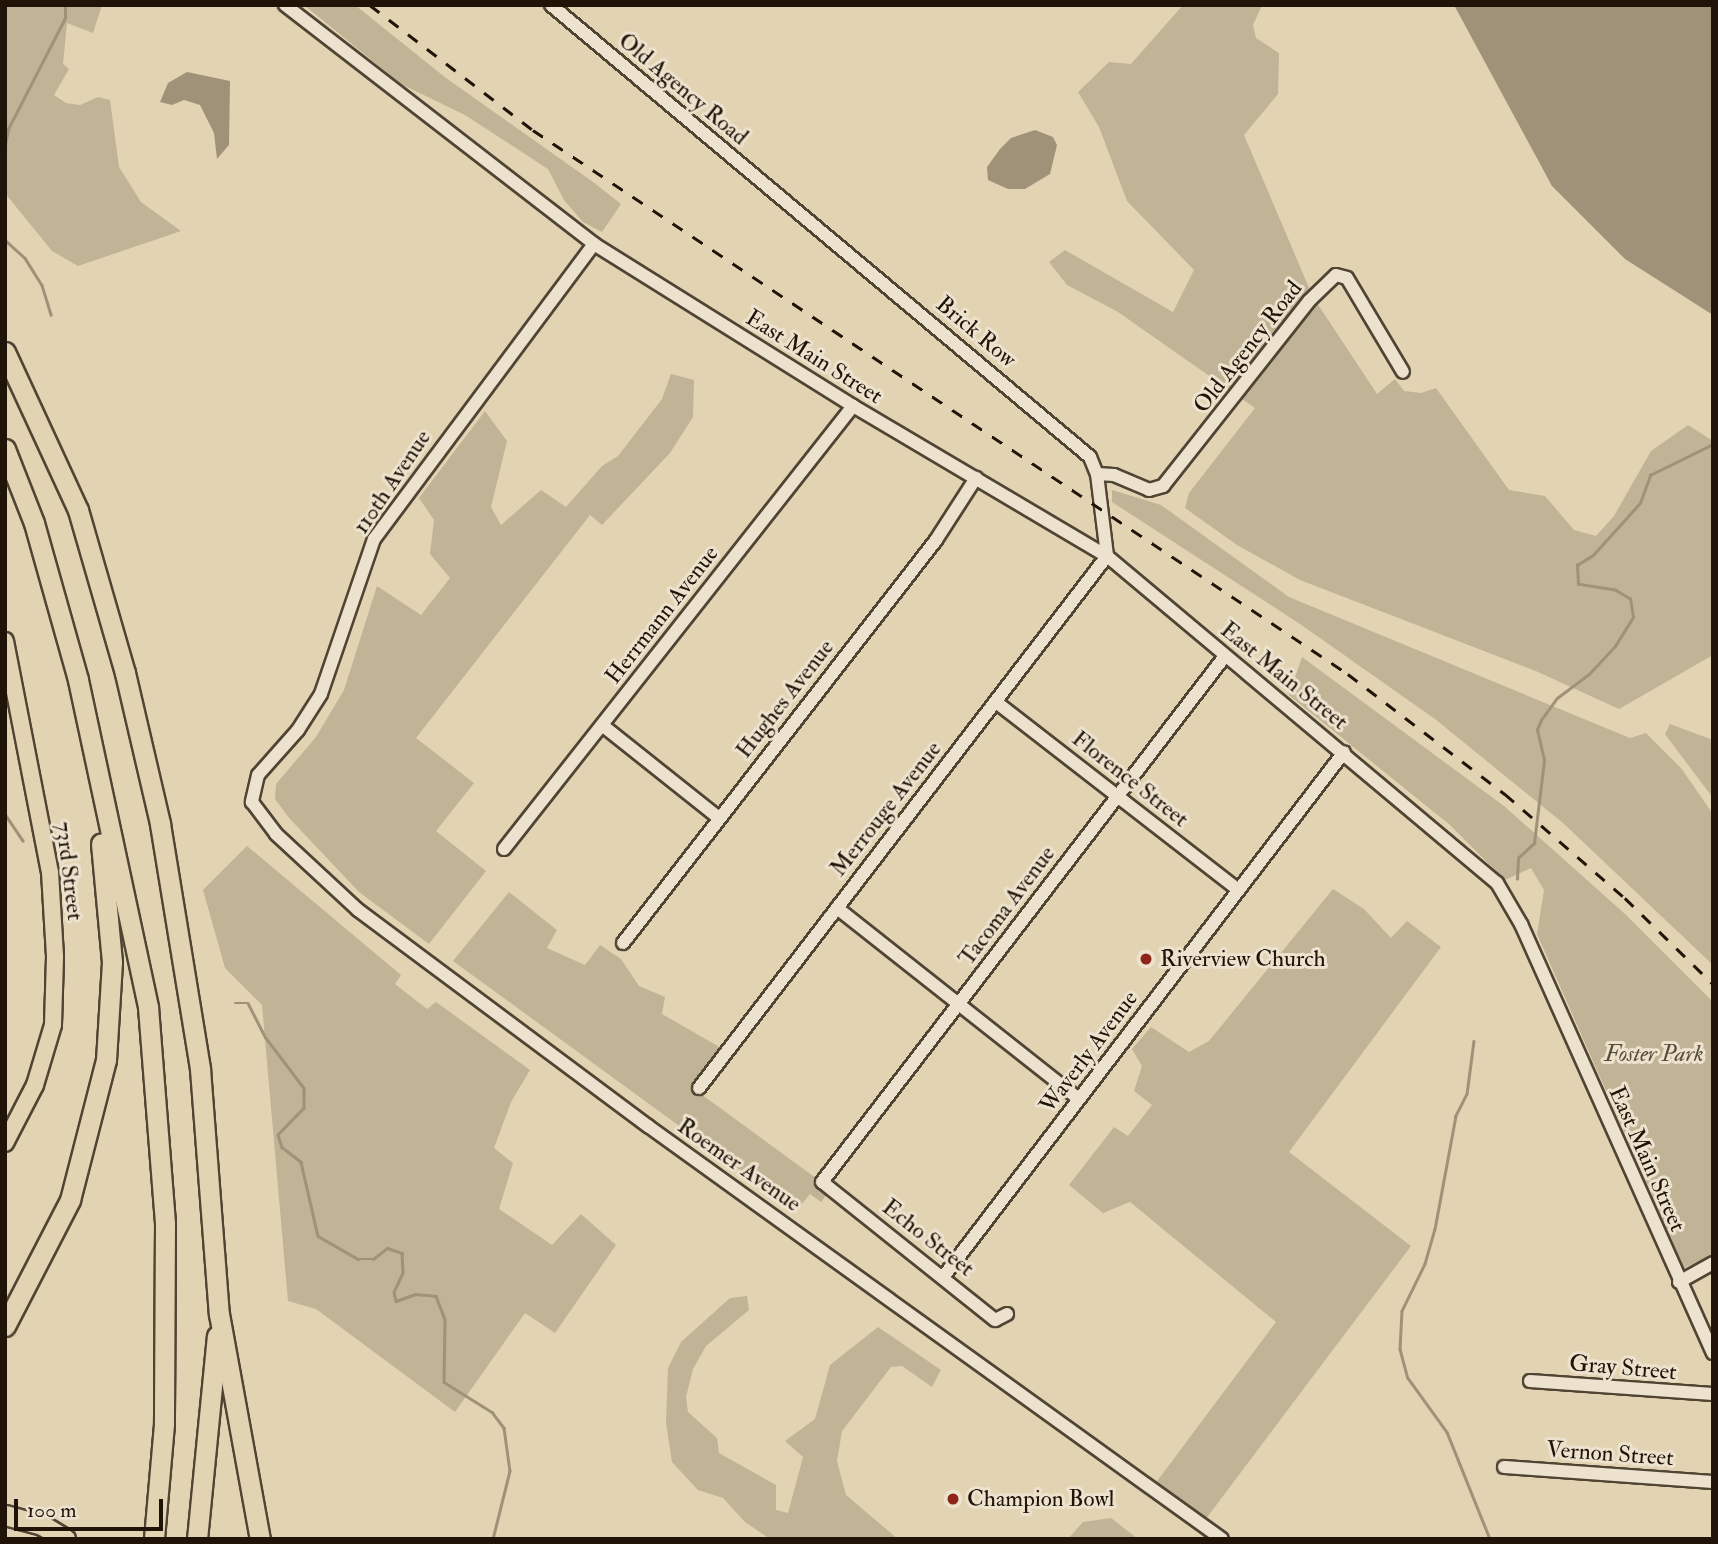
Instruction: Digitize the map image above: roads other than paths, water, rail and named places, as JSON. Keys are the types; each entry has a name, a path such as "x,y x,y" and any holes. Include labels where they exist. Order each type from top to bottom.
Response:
{"highway":[{"path":"5,352 78,510 125,673 160,824 200,1069 219,1314 260,1539"},
{"path":"5,449 34,523 78,680 149,1020 165,1224 164,1424 154,1539"},
{"path":"5,1326 70,1200 106,1060 112,962 106,881 78,680"},
{"path":"197,1539 219,1314"},
{"path":"5,1515 42,1525 65,1539"}],"main road":[{"name":"73rd Street","path":"5,641 50,872 55,957 52,1025 34,1085 5,1143"}],"street":[{"name":"East Main Street","path":"285,5 594,244 853,406 1107,556 1497,883 1521,924 1713,1353"},
{"name":"Old Agency Road","path":"551,5 756,177"},
{"name":"Brick Row","path":"756,177 1069,436 1090,457 1097,474 1107,556"},
{"name":"110th Avenue","path":"252,802 258,775 298,730 321,694 374,539 594,244"},
{"name":"Old Agency Road","path":"1097,474 1114,475 1149,490 1163,486 1309,301 1336,275 1347,278 1403,372"},
{"name":"Herrmann Avenue","path":"504,849 853,406"},
{"name":"Hughes Avenue","path":"623,943 936,540 976,478"},
{"name":"Merrouge Avenue","path":"699,1088 1107,556"},
{"name":"Tacoma Avenue","path":"822,1182 1225,656"},
{"name":"Florence Street","path":"996,702 1238,890"},
{"path":"602,725 719,818"},
{"name":"Waverly Avenue","path":"944,1276 1344,752"},
{"name":"Roemer Avenue","path":"252,802 276,834 358,910 648,1126 1222,1539"},
{"path":"837,908 1079,1098"},
{"name":"Echo Street","path":"822,1182 944,1276 995,1320 1007,1314"},
{"path":"1679,1282 1713,1264"},
{"name":"Gray Street","path":"1530,1381 1713,1394"},
{"name":"Vernon Street","path":"1504,1467 1713,1482"}],"waterway":[{"path":"5,145 8,129 65,18 65,5"},
{"path":"5,240 25,258 42,285 51,315"},
{"path":"1517,879 1518,858 1534,843 1544,760 1537,730 1541,720 1557,698 1589,674 1615,646 1633,617 1630,599 1615,590 1578,584 1577,565 1593,555 1640,503 1650,475 1713,444"},
{"path":"5,814 23,841"},
{"path":"235,1003 248,1003 266,1038 304,1088 304,1108 278,1135 282,1147 301,1162 318,1236 358,1259 373,1259 387,1248 402,1253 403,1273 394,1292 396,1301 415,1294 436,1296 445,1319 444,1382 492,1412 504,1428 510,1471 493,1539"},
{"path":"1474,1041 1467,1094 1456,1116 1435,1229 1425,1264 1402,1311 1400,1349 1408,1378 1447,1432 1490,1539"}],"railway":[{"path":"370,5 533,130 1348,674 1505,794 1625,898 1713,984"}],"place":[{"name":"Riverview Church","path":"1146,959"},
{"name":"Champion Bowl","path":"953,1499"}],"park label":[{"name":"Foster Park","path":"1654,1054"}]}
